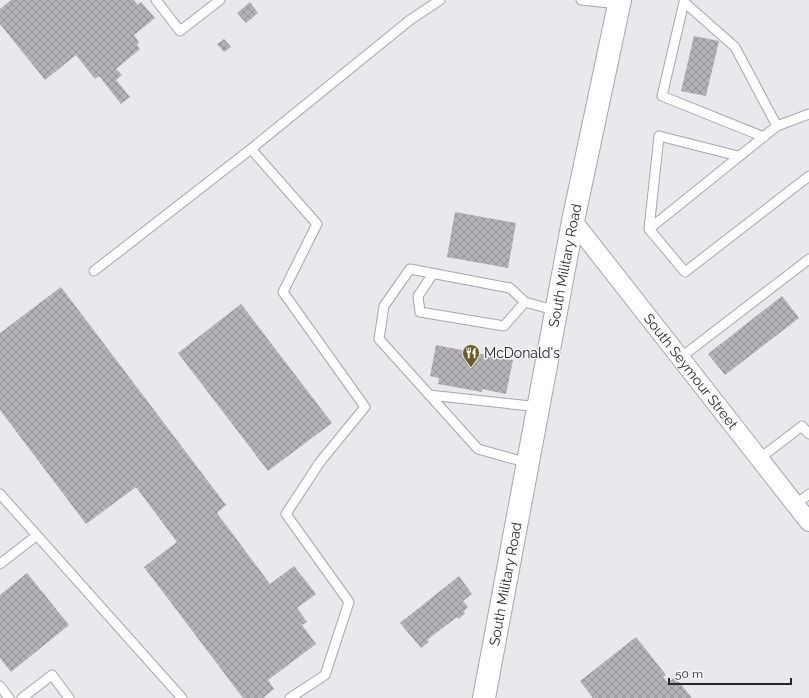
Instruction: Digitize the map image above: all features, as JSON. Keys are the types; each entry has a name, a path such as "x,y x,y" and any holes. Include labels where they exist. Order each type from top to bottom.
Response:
{"main road":[{"name":"South Military Road","path":"484,698 573,222 619,2"}],"street":[{"name":"South Seymour Street","path":"573,222 759,459 802,499 809,522"}],"lane":[{"path":"156,0 180,31 220,0"},
{"path":"94,270 251,149 410,20 440,0"},
{"path":"581,0 619,2"},
{"path":"764,137 662,96 684,2 735,47 777,126"},
{"path":"649,229 777,126 809,114"},
{"path":"738,156 659,136 649,229 685,272 809,176"},
{"path":"251,149 316,224 283,292 364,408 320,462 286,514 349,602 325,675 290,698"},
{"path":"680,358 809,259"},
{"path":"528,463 478,449 379,339 384,306 410,269 510,288 525,302 557,311"},
{"path":"433,274 418,296 420,312 504,326 525,302"},
{"path":"429,395 539,407"},
{"path":"759,459 802,426 809,434"},
{"path":"0,494 181,698"},
{"path":"0,564 36,536"},
{"path":"22,698 52,675 70,698"},
{"path":"0,686 9,698"}],"building":[{"path":"11,0 134,0 138,5 141,2 155,18 134,35 139,42 137,45 140,49 116,69 122,75 116,80 130,97 121,104 99,76 95,79 76,55 45,80 0,24 0,9"},
{"path":"250,2 258,13 246,23 237,13"},
{"path":"694,36 719,41 706,96 681,91"},
{"path":"224,39 231,47 224,52 217,44"},
{"path":"455,212 516,223 508,268 447,257"},
{"path":"61,287 226,505 217,513 270,584 294,566 316,594 297,608 307,622 302,625 316,644 268,680 274,689 263,698 243,698 144,567 177,542 136,487 86,524 0,410 0,333"},
{"path":"782,296 799,318 725,375 708,354"},
{"path":"241,304 332,423 268,471 178,353"},
{"name":"McDonald's","path":"436,345 513,360 506,394 482,389 482,392 438,384 439,378 430,376"},
{"path":"27,573 69,625 11,672 0,658 0,595"},
{"path":"459,576 472,594 463,601 468,607 464,611 465,613 459,619 457,617 427,640 429,642 421,648 400,623"},
{"path":"636,637 666,675 663,677 668,683 675,677 692,698 593,698 580,681"}],"place":[{"name":"McDonald's","path":"471,368"}]}
